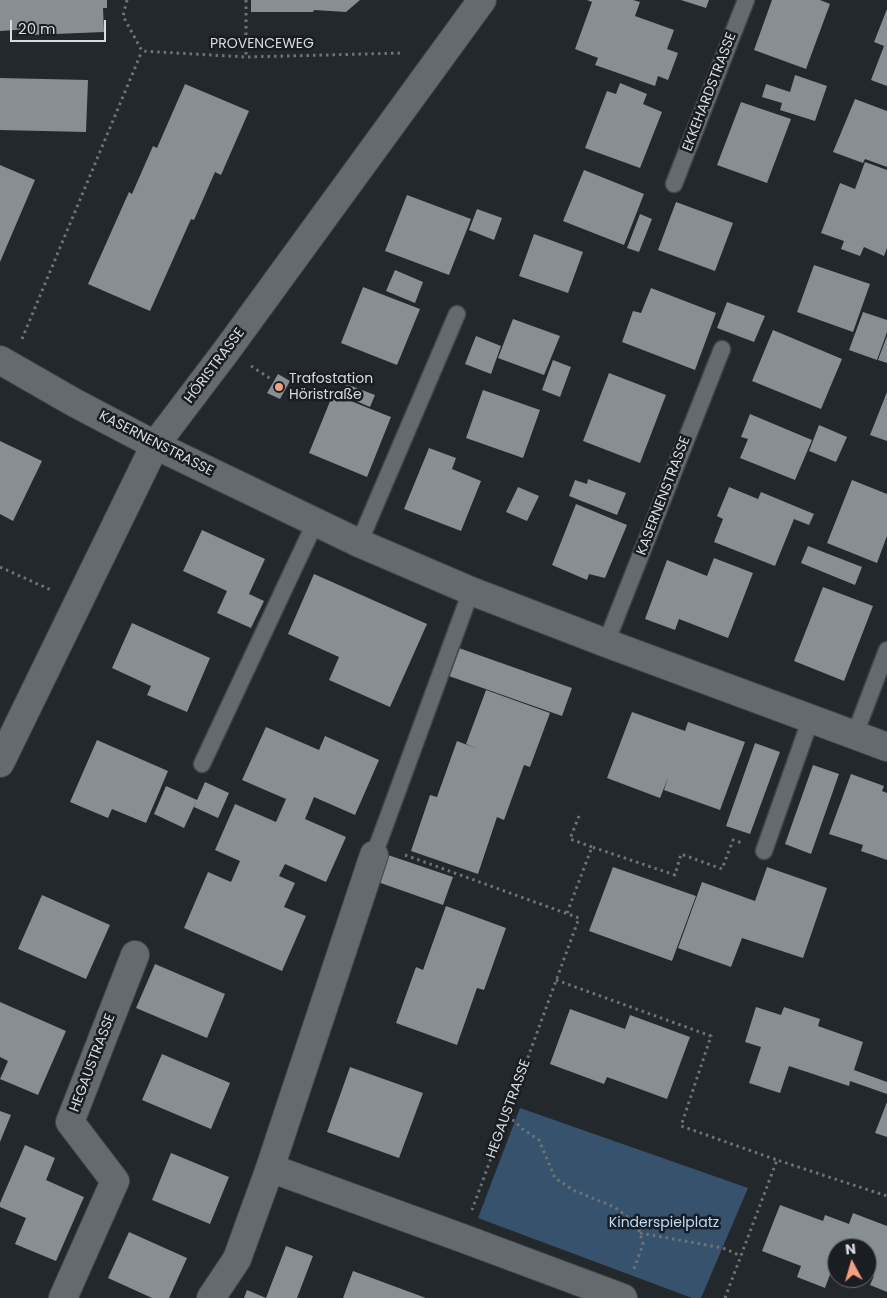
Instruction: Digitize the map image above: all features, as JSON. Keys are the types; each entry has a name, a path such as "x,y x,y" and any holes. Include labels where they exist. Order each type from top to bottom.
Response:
{"street":[{"name":"HÖRISTRASSE","path":"0,763 155,445 222,358 482,0"},
{"name":"KASERNENSTRASSE","path":"5,363 75,403 155,445 360,543 471,591 887,747"},
{"path":"211,1298 236,1259 270,1168 376,850"},
{"name":"HEGAUSTRASSE","path":"63,1298 115,1181 70,1122 135,955"},
{"path":"270,1168 623,1298"}],"lane":[{"name":"EKKEHARDSTRASSE","path":"674,184 746,0"},
{"path":"360,543 457,314"},
{"name":"KASERNENSTRASSE","path":"606,643 722,349"},
{"path":"202,764 315,523"},
{"path":"376,850 471,591"},
{"path":"855,734 887,650"},
{"path":"764,851 811,718"}],"path":[{"path":"5,363 142,52 123,16 127,0"},
{"path":"246,0 246,57"},
{"name":"PROVENCEWEG","path":"142,52 246,57 412,53 438,60"},
{"path":"0,567 79,602"},
{"path":"579,816 570,839 675,875 681,854 722,869 733,840 764,851"},
{"path":"376,850 567,913 592,847"},
{"name":"HEGAUSTRASSE","path":"462,1238 579,918 567,913"},
{"path":"556,980 711,1036 681,1126 887,1196"},
{"path":"506,1118 515,1121 521,1128 540,1140 555,1178 573,1190 614,1207 637,1224 643,1244 623,1298"},
{"path":"725,1298 777,1160"},
{"path":"640,1234 722,1248 741,1256"}],"green space":[{"name":"Kinderspielplatz","path":"520,1108 748,1188 701,1298 692,1298 478,1218"}],"building":[{"path":"0,0 107,0 107,8 103,8 104,32 30,35 30,29 0,31"},
{"path":"251,0 360,0 346,12 314,10 313,12 251,12"},
{"path":"587,0 633,0 640,2 635,16 674,30 667,49 678,53 668,80 658,76 655,86 595,65 598,58 575,49 592,2"},
{"path":"681,0 709,0 706,8"},
{"path":"772,0 820,0 830,4 806,69 754,50"},
{"path":"887,9 887,86 871,80 884,46 874,42"},
{"path":"795,75 827,86 815,121 780,110 782,103 762,97 766,84 790,92"},
{"path":"0,78 88,80 86,132 0,130"},
{"path":"620,83 647,94 643,104 662,112 640,168 585,148 607,91 616,94"},
{"path":"185,84 249,111 221,175 215,172 194,220 191,219 150,311 88,284 129,192 132,194 153,146 157,148"},
{"path":"855,99 887,111 887,167 865,159 863,163 833,152"},
{"path":"741,102 791,119 767,183 717,165"},
{"path":"865,162 887,170 887,248 884,256 864,247 860,256 841,249 844,241 821,233 840,183 855,189"},
{"path":"0,165 35,180 0,262"},
{"path":"584,170 644,194 624,245 563,221"},
{"path":"407,195 471,219 449,275 385,251"},
{"path":"676,202 733,223 715,271 658,250"},
{"path":"477,209 502,218 494,240 469,230"},
{"path":"640,214 652,219 639,252 627,248"},
{"path":"534,234 583,252 568,293 519,276"},
{"path":"814,265 870,284 853,332 797,312"},
{"path":"395,270 423,282 415,303 386,291"},
{"path":"363,287 420,309 397,365 341,343"},
{"path":"651,288 716,313 695,370 622,342 633,311 641,313"},
{"path":"727,302 765,316 754,342 717,328"},
{"path":"863,312 887,320 887,332 877,360 849,350"},
{"path":"513,319 560,336 544,375 498,358"},
{"path":"773,330 842,359 821,409 752,381"},
{"path":"476,336 501,346 491,374 465,364"},
{"path":"887,336 887,363 878,360"},
{"path":"553,360 571,367 560,397 542,390"},
{"path":"609,373 666,395 640,463 583,441"},
{"name":"Trafostation Höristraße","path":"278,374 290,381 280,399 267,393"},
{"path":"346,384 375,395 370,407 342,395"},
{"path":"483,390 540,410 523,458 466,438"},
{"path":"887,392 887,441 870,435"},
{"path":"333,394 391,417 367,477 309,453"},
{"path":"750,414 812,440 795,480 740,458 748,439 741,437"},
{"path":"819,425 847,437 836,462 809,451"},
{"path":"0,441 42,461 13,521 0,514"},
{"path":"429,448 456,458 452,469 481,481 461,531 404,509"},
{"path":"588,479 626,493 617,515 569,496 575,480 587,484"},
{"path":"852,480 887,494 887,536 877,563 827,543"},
{"path":"518,487 539,496 527,521 506,512"},
{"path":"729,487 758,499 761,492 814,514 809,525 794,519 775,566 714,542 723,519 717,516"},
{"path":"576,504 627,525 605,578 589,574 587,580 552,565"},
{"path":"202,530 265,559 249,594 264,601 251,628 217,613 227,591 183,571"},
{"path":"808,546 862,567 855,585 801,563"},
{"path":"714,558 753,573 728,638 679,619 675,630 645,619 667,560 707,576"},
{"path":"314,574 427,624 390,707 329,680 339,657 288,634"},
{"path":"823,587 873,606 844,681 794,661"},
{"path":"132,623 210,658 187,712 147,695 151,686 112,668"},
{"path":"456,647 572,688 562,716 446,675"},
{"path":"486,690 550,713 530,767 524,765 504,820 497,817 478,874 411,851 430,795 437,797 457,741 478,749 466,744"},
{"path":"632,712 685,731 688,722 745,742 720,810 664,790 668,778 660,798 607,778"},
{"path":"266,727 319,750 325,736 379,760 355,815 314,797 305,819 346,837 326,882 285,864 279,876 295,883 284,907 306,916 282,971 184,928 208,872 231,882 240,861 215,850 235,804 276,822 286,799 242,780"},
{"path":"97,740 168,771 146,823 112,809 108,818 70,802"},
{"path":"755,743 780,752 750,834 726,826"},
{"path":"813,765 839,774 811,854 785,844"},
{"path":"851,774 884,786 882,791 887,793 887,860 861,851 863,845 829,834"},
{"path":"205,782 229,793 218,818 194,807 196,802 184,828 154,814 166,786 197,800"},
{"path":"385,854 453,877 443,905 375,881"},
{"path":"613,867 696,896 672,961 589,931"},
{"path":"767,867 827,888 803,958 742,938 731,967 678,948 702,882 755,901"},
{"path":"42,895 110,925 86,979 18,949"},
{"path":"446,906 506,928 484,990 477,988 457,1045 396,1023 416,967 423,970"},
{"path":"155,964 225,994 207,1038 136,1008"},
{"path":"0,1002 66,1031 38,1095 0,1079 8,1061 0,1057"},
{"path":"756,1007 781,1015 784,1007 820,1019 818,1026 863,1042 854,1070 887,1082 887,1094 850,1081 849,1086 789,1066 780,1093 749,1083 761,1047 745,1042"},
{"path":"570,1009 625,1029 630,1015 690,1037 667,1099 607,1077 604,1084 550,1064"},
{"path":"162,1054 230,1083 211,1129 142,1100"},
{"path":"350,1067 423,1093 399,1158 327,1132"},
{"path":"887,1102 887,1137 875,1133"},
{"path":"0,1111 11,1115 0,1142"},
{"path":"25,1145 55,1158 46,1180 84,1197 56,1261 15,1244 26,1218 0,1207"},
{"path":"171,1153 229,1177 210,1224 152,1200"},
{"path":"780,1205 823,1221 825,1215 849,1224 853,1213 887,1226 887,1292 877,1288 877,1238 827,1238 827,1283 825,1288 797,1277 801,1266 762,1251"},
{"path":"129,1232 187,1258 169,1298 152,1298 108,1278"},
{"path":"286,1246 313,1256 297,1298 266,1298"},
{"path":"353,1271 426,1298 343,1298"},
{"path":"247,1290 266,1298 244,1298"}],"place":[{"name":"Trafostation Höristraße","path":"279,387"}]}
